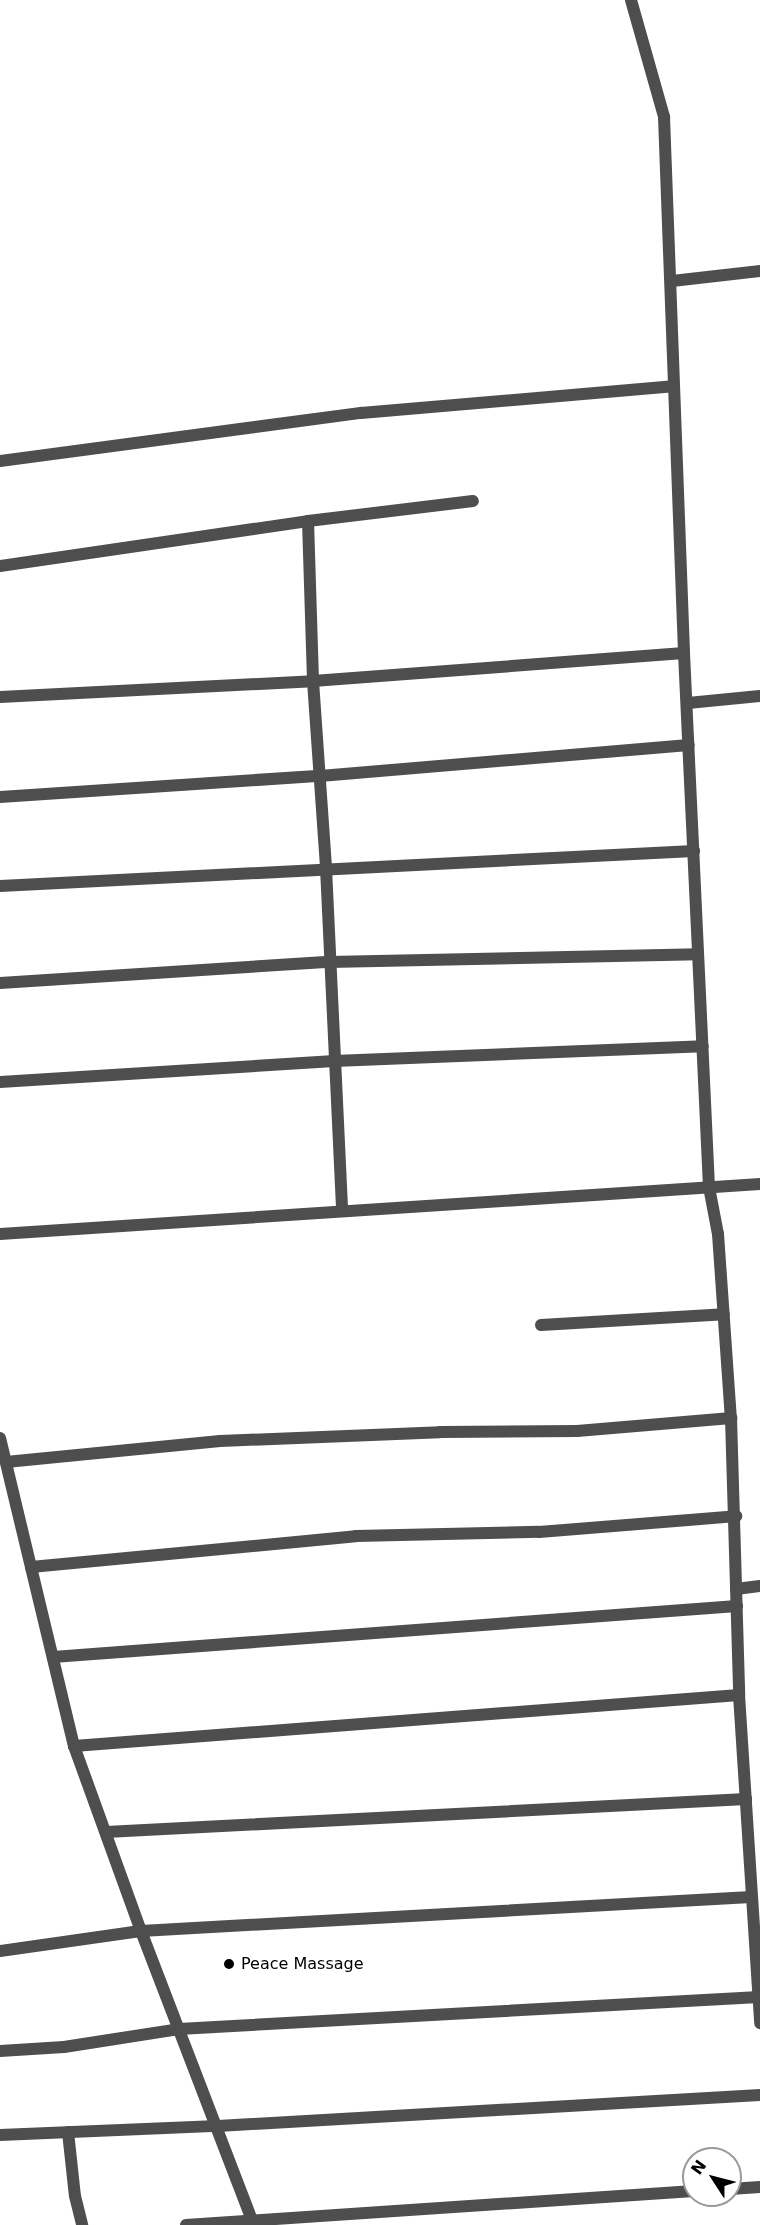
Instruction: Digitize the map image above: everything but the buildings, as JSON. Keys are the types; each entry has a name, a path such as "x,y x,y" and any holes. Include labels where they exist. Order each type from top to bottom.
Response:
{"street":[{"path":"631,0 664,117 672,281 673,386 684,653 709,1187 718,1234 731,1418 736,1516 739,1695 760,2022"},
{"path":"672,281 760,271"},
{"path":"0,460 362,413 673,386"},
{"path":"0,566 308,521 473,501"},
{"path":"308,521 313,681 326,868 342,1211"},
{"path":"0,697 313,681 684,653"},
{"path":"688,704 760,696"},
{"path":"0,797 320,776 689,745"},
{"path":"0,886 694,851"},
{"path":"0,983 329,962 699,954"},
{"path":"0,1082 334,1061 703,1046"},
{"path":"0,1234 760,1184"},
{"path":"541,1325 724,1314"},
{"path":"6,1462 220,1441 440,1432 577,1431 731,1418"},
{"path":"0,1438 74,1746 141,1931 218,2126 253,2222"},
{"path":"31,1567 356,1536 539,1532 736,1516"},
{"path":"736,1589 760,1586"},
{"path":"53,1657 737,1605"},
{"path":"74,1746 739,1695"},
{"path":"106,1832 746,1799"},
{"path":"0,1951 141,1931 751,1897"},
{"path":"0,2051 64,2047 179,2030 759,1997"},
{"path":"0,2134 218,2126 760,2095"},
{"path":"68,2132 75,2196 82,2225"},
{"path":"742,2188 760,2187"},
{"path":"186,2225 682,2192"}],"place":[{"name":"Peace Massage","path":"229,1964"}]}
